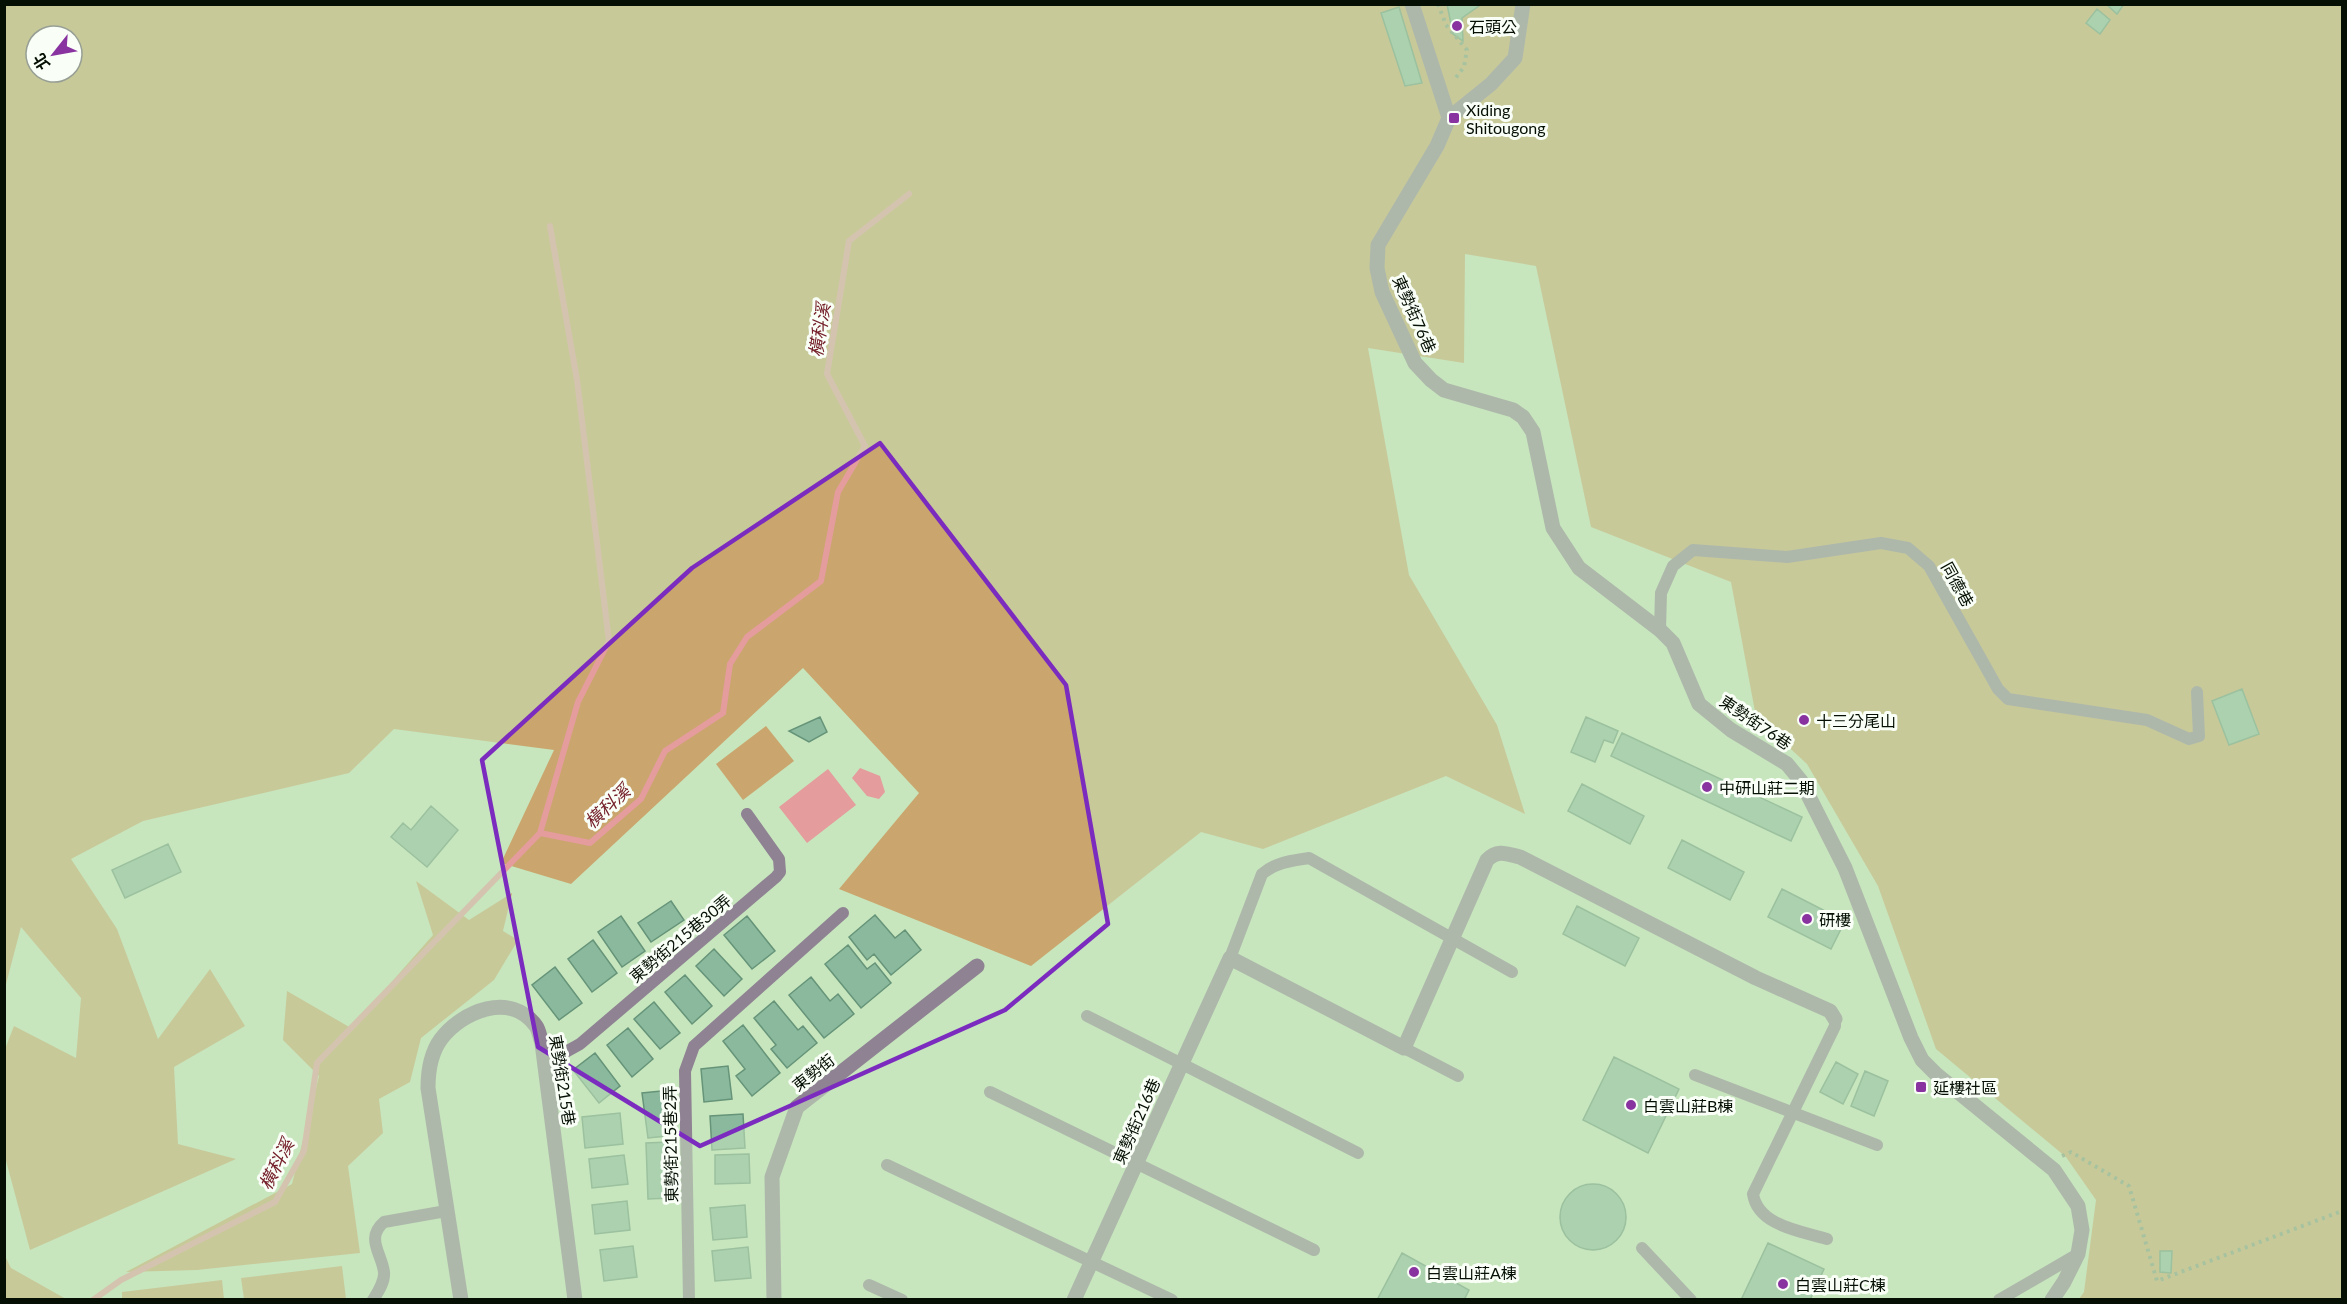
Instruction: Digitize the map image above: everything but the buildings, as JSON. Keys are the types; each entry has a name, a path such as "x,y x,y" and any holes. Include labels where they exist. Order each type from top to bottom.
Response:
{"street":[{"path":"1412,4 1449,118 1491,84 1515,58 1523,4"},
{"name":"東勢街76巷","path":"1449,118 1437,146 1378,245 1377,268 1382,292 1415,363 1444,390 1513,410 1523,417 1533,432 1553,528 1580,568 1660,630 1673,643 1699,704 1731,730 1787,764 1801,781 1845,868 1911,1038 1922,1060 2054,1170 2078,1206 2082,1230 2078,1254"},
{"path":"1230,958 1404,1048 1487,860 1493,854 1500,852 1520,857 1756,978 1830,1011 1835,1019"},
{"name":"東勢街216巷","path":"1074,1299 1230,958"},
{"name":"東勢街","path":"774,1299 772,1177 797,1107 977,966"},
{"name":"東勢街215巷","path":"461,1299 428,1088 430,1060 439,1041 452,1026 490,1008 508,1007 519,1011 536,1026 542,1043 575,1299"},
{"path":"2052,1299 2064,1282 2078,1254"}],"lane":[{"name":"同德巷","path":"1660,630 1661,593 1674,566 1693,550 1787,557 1881,543 1908,548 1929,566 1998,689 2008,699 2147,720 2189,740 2199,736 2197,692"},
{"name":"東勢街215巷30弄","path":"544,1064 580,1044 776,877 780,872 779,859 747,814"},
{"path":"1230,958 1262,874 1281,862 1309,858 1512,972"},
{"name":"東勢街215巷2弄","path":"689,1299 685,1071 694,1046 843,913"},
{"path":"1087,1016 1358,1153"},
{"path":"1827,1239 1770,1220 1760,1213 1753,1194 1791,1112 1835,1026 1835,1019"},
{"path":"1404,1048 1458,1076"},
{"path":"1695,1075 1877,1145"},
{"path":"990,1092 1314,1250"},
{"path":"887,1165 1172,1299"},
{"path":"373,1299 380,1290 384,1273 374,1240 379,1227 384,1222 446,1211"},
{"path":"1642,1248 1691,1299"},
{"path":"1999,1299 2078,1254"},
{"path":"868,1285 902,1299"}],"path":[{"path":"1438,4 1446,25 1467,50 1464,67 1451,83"},
{"path":"2047,1163 2071,1152 2129,1186 2157,1281 2343,1211"}],"highlighted area":[{"path":"880,443 1066,685 1108,924 1005,1010 700,1146 538,1047 482,760 692,568"}],"shaded area":[{"path":"5,5 2342,5 2342,1299 2079,1299 2084,1292 2096,1200 2066,1157 1936,1049 1878,886 1807,764 1756,717 1731,582 1591,527 1536,266 1465,254 1464,363 1368,348 1409,575 1497,725 1525,814 1446,776 1263,849 1201,832 1031,966 839,889 919,793 803,668 571,884 501,863 554,750 394,729 349,773 143,821 71,859 117,929 158,1039 210,969 245,1026 174,1067 178,1144 236,1159 30,1250 5,1157 5,1049 14,1026 76,1058 81,998 21,927 5,988"},
{"path":"766,726 794,761 743,800 716,764"},
{"path":"860,768 880,776 885,792 879,799 867,796 852,778"},
{"path":"828,769 856,805 807,843 779,807"},
{"path":"416,881 469,920 512,893 503,931 518,940 494,980 421,1038 410,1082 379,1099 383,1133 348,1166 360,1253 197,1270 126,1272 292,1184 319,1076 283,1040 287,991 351,1028 433,935"},
{"path":"4,1254 11,1268 66,1299 5,1299"},
{"path":"342,1266 346,1299 244,1299 241,1278"},
{"path":"222,1280 224,1299 122,1299 122,1292"}],"waterway":[{"name":"橫科溪","path":"93,1300 121,1280 275,1202 304,1151 317,1063 540,833 590,843 641,799 665,751 723,713 730,664 747,637 821,581 838,492 865,446 827,374 849,241 909,194"},
{"path":"540,833 578,702 609,641 577,380 550,226"}],"place":[{"name":"石頭公","path":"1457,26"},
{"name":"Xiding Shitougong","path":"1454,118"},
{"name":"十三分尾山","path":"1804,720"},
{"name":"中研山莊二期","path":"1707,787"},
{"name":"研樓","path":"1807,919"},
{"name":"延樓社區","path":"1921,1087"},
{"name":"白雲山莊B棟","path":"1631,1105"},
{"name":"白雲山莊A棟","path":"1414,1272"},
{"name":"白雲山莊C棟","path":"1783,1284"}]}
